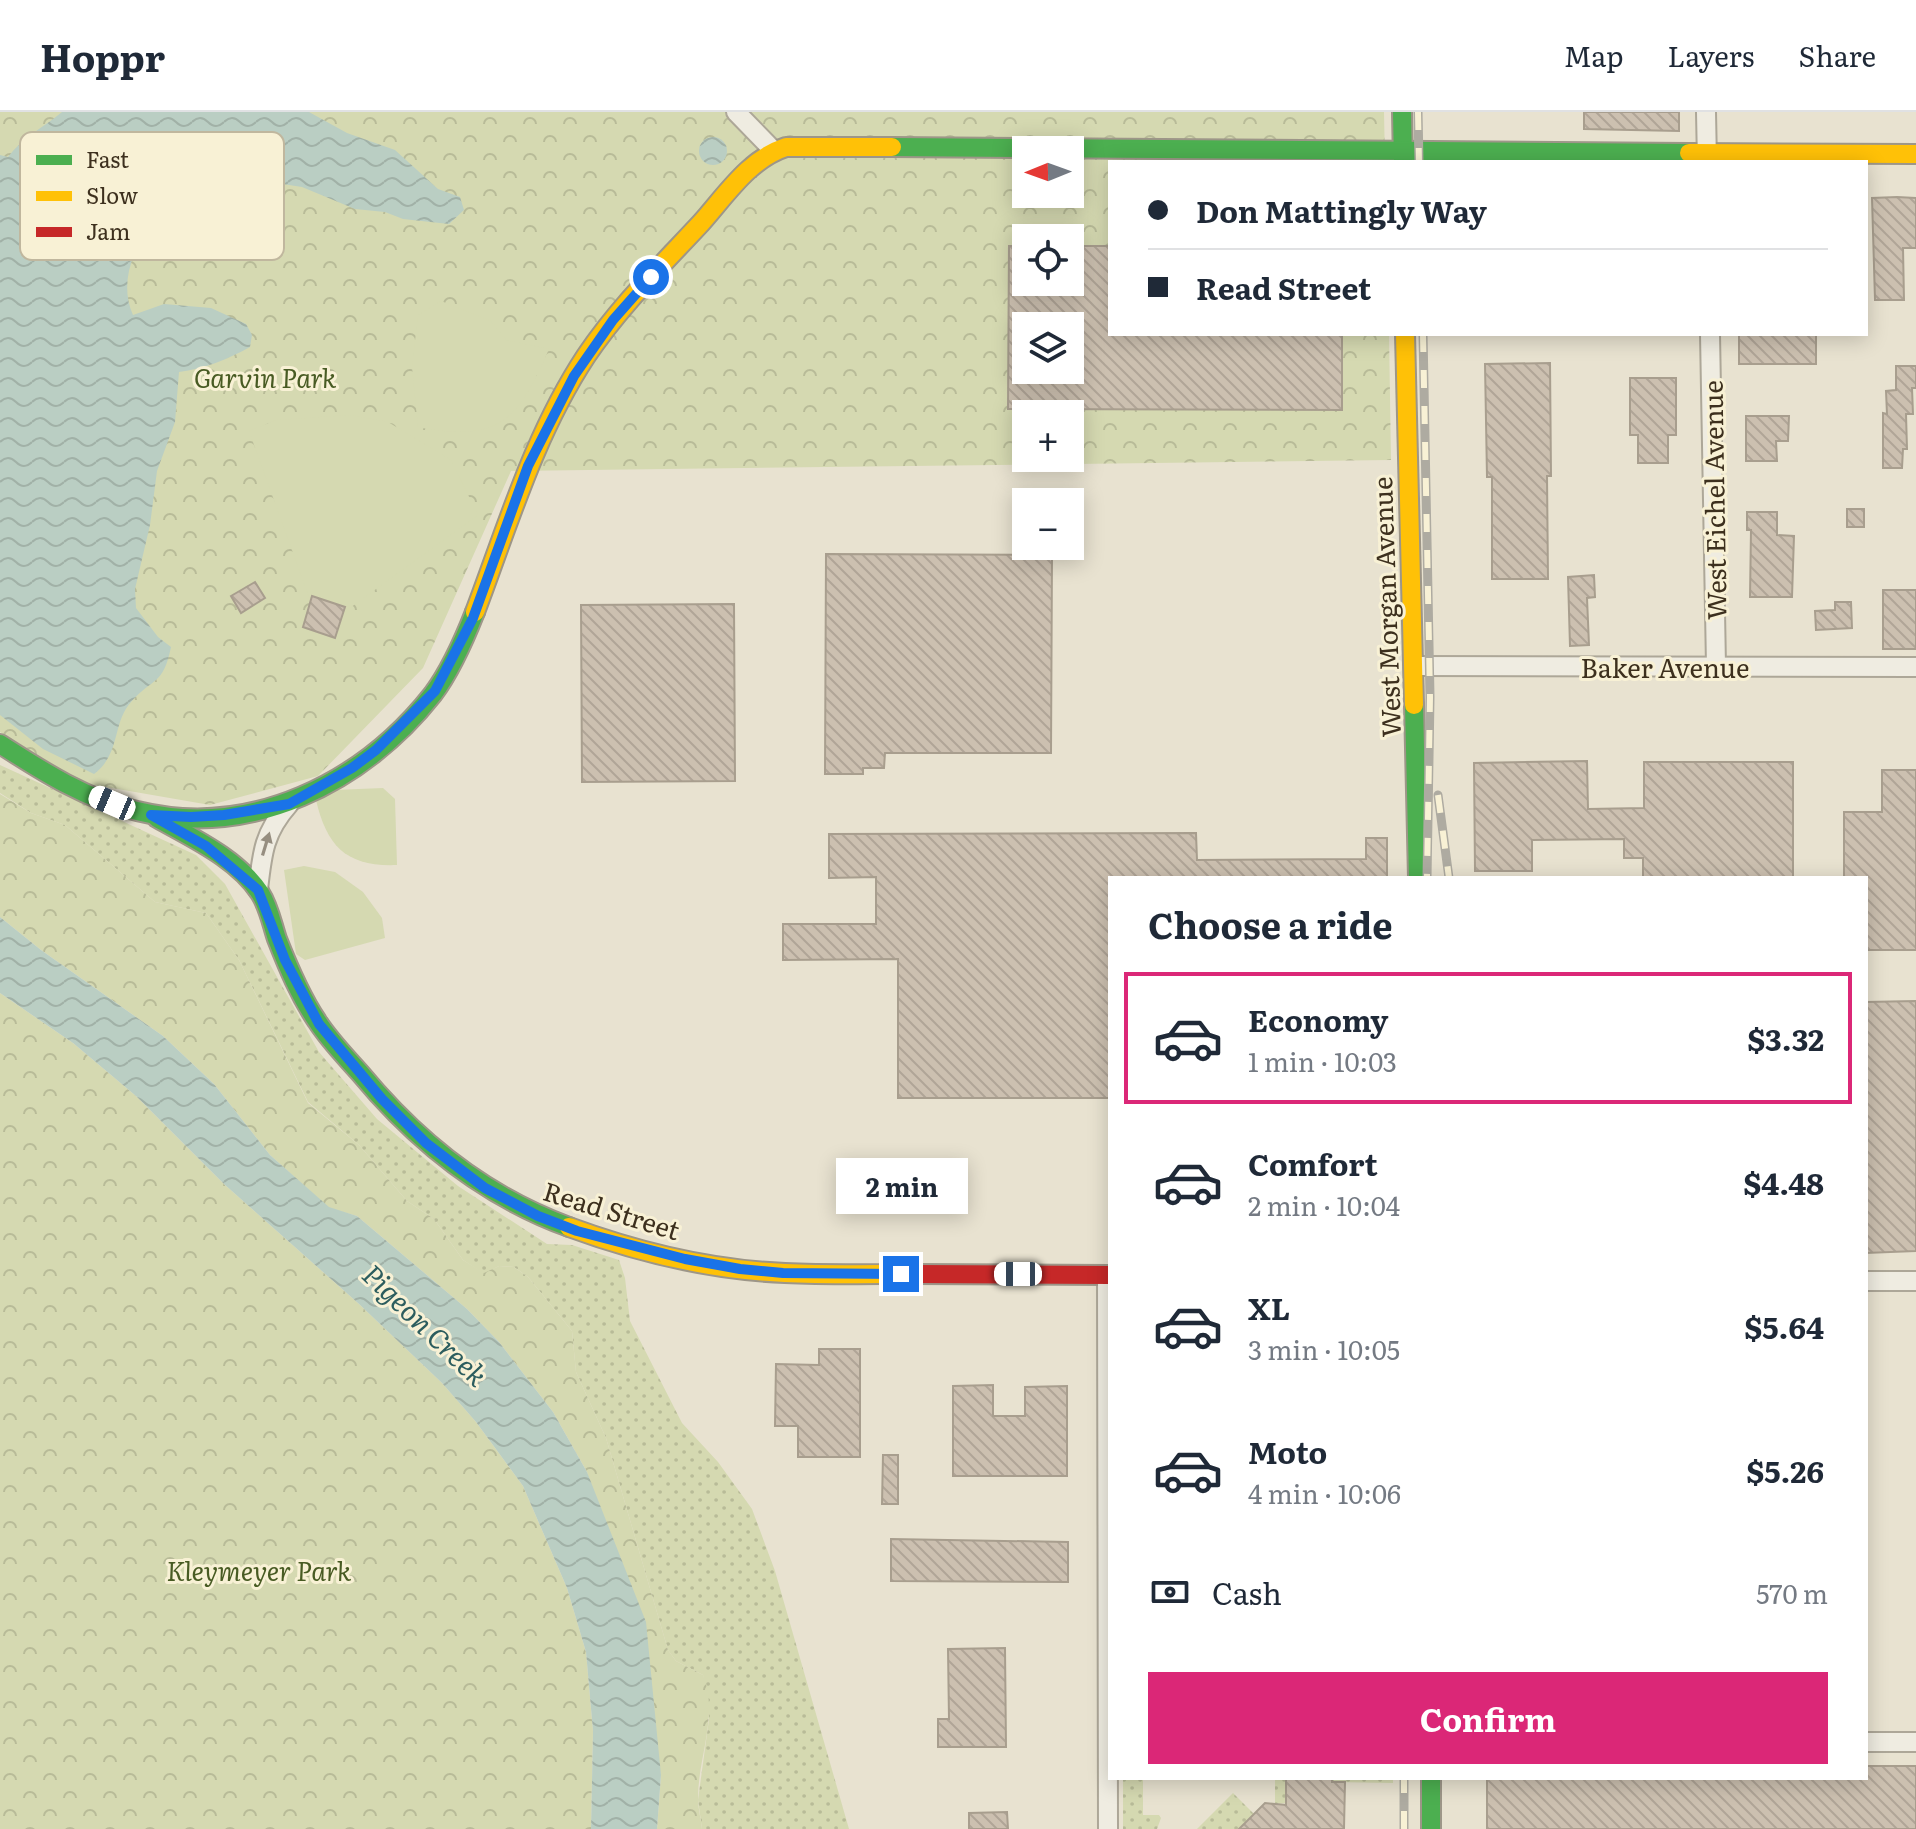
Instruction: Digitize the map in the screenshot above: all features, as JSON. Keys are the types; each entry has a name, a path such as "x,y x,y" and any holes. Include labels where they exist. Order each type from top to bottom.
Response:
{"street":[{"path":"736,112 772,149"},
{"path":"1402,112 1403,157"},
{"path":"1706,112 1707,157"},
{"path":"0,744 83,791 151,815 191,817 289,804 352,768 376,750 435,691 473,618 528,466 574,376 630,299 745,173 772,149 871,147 1403,157 1916,154"},
{"name":"West Morgan Avenue","path":"1405,336 1418,876"},
{"name":"West Eichel Avenue","path":"1710,336 1716,666"},
{"name":"Baker Avenue","path":"1414,666 1916,667"},
{"name":"Read Street","path":"289,804 273,822 262,851 258,890 285,960 306,1003 382,1099 426,1143 485,1188 538,1216 577,1231 685,1259 740,1269 783,1273 1108,1275"},
{"name":"Read Street","path":"151,815 206,846 258,890"},
{"path":"1108,1275 1108,1829"},
{"path":"1868,1281 1916,1281"},
{"path":"1868,1742 1916,1742"},
{"path":"1431,1780 1431,1829"}],"green space":[{"name":"Garvin Park","path":"0,112 1384,112 1385,160 1108,160 1108,336 1389,336 1391,460 1084,464 1084,400 1012,400 1012,465 511,471 423,668 318,776 210,805 83,783 0,732"},
{"path":"441,301 491,321 506,340 549,349 516,409 503,421 487,428 469,432 418,427 412,367 418,315"},
{"path":"350,415 388,422 451,460 478,515 343,613 310,600 249,431 276,420"},
{"path":"0,765 196,855 225,884 319,1052 377,1119 458,1186 547,1244 572,1245 619,1260 625,1278 630,1321 682,1423 718,1462 752,1509 775,1571 849,1829 702,1829 698,1800 709,1719 703,1675 676,1661 668,1650 606,1438 576,1372 572,1331 528,1277 514,1267 499,1266 484,1274 463,1260 434,1219 407,1201 359,1145 308,1102 239,960 206,913 155,902 65,825 31,813 0,793"},
{"path":"383,788 395,799 397,865 365,862 342,851 326,830 316,800 334,790"},
{"path":"0,794 31,813 65,825 155,902 206,913 239,960 308,1103 359,1145 407,1201 434,1219 463,1260 484,1273 499,1266 514,1267 528,1277 572,1331 576,1372 606,1438 668,1650 676,1661 703,1675 707,1690 708,1721 698,1798 702,1829 657,1829 661,1775 587,1472 553,1412 499,1342 467,1309 357,1216 329,1208 270,1155 214,1084 163,1036 41,950 0,917"},
{"path":"304,866 335,872 363,892 382,918 385,938 305,960 296,954 284,870"},
{"name":"Kleymeyer Park","path":"0,993 73,1043 136,1096 224,1184 359,1304 442,1383 476,1422 523,1486 567,1588 586,1652 593,1731 591,1829 0,1829"},
{"path":"1123,1780 1143,1780 1143,1815 1159,1815 1161,1818 1157,1829 1123,1829"},
{"path":"1275,1780 1286,1780 1286,1803 1275,1804"},
{"path":"1332,1780 1393,1780 1393,1783"},
{"path":"1233,1793 1254,1814 1239,1829 1197,1829"}],"water":[{"path":"62,112 309,112 347,133 395,150 438,189 460,197 464,210 449,224 403,219 385,212 355,209 302,187 284,184 284,132 34,132"},
{"path":"713,137 723,141 727,151 723,161 713,165 703,161 699,151 703,141"},
{"path":"20,144 20,260 132,260 128,296 133,315 164,304 211,308 246,324 252,335 250,347 207,366 179,372 175,422 157,471 150,525 135,589 136,608 158,637 171,647 161,675 125,710 113,748 103,766 94,774 43,749 0,715 0,155 8,157"},
{"name":"Pigeon Creek","path":"0,917 41,950 163,1036 214,1084 270,1155 329,1207 357,1216 467,1309 499,1342 553,1412 587,1472 646,1622 661,1775 657,1829 591,1829 593,1731 586,1652 567,1588 523,1486 476,1422 442,1383 359,1304 224,1184 136,1096 73,1043 0,993"}],"building":[{"path":"1584,112 1679,112 1679,131 1584,129"},
{"path":"1872,198 1916,198 1916,248 1903,248 1904,300 1875,300"},
{"path":"1009,246 1012,246 1012,296 1084,296 1084,246 1108,246 1108,336 1342,336 1342,410 1084,409 1084,400 1012,400 1012,409 1008,409"},
{"path":"1739,336 1816,336 1816,364 1739,364"},
{"path":"1550,363 1548,579 1492,579 1492,477 1487,477 1485,364"},
{"path":"1896,366 1916,366 1916,388 1912,388 1913,414 1906,414 1907,449 1903,449 1902,468 1883,468 1883,413 1887,414 1886,391 1896,390"},
{"path":"1630,378 1676,378 1676,435 1668,435 1668,463 1638,463 1638,435 1630,435"},
{"path":"1746,416 1789,416 1788,441 1776,441 1777,461 1746,461"},
{"path":"1847,509 1864,509 1864,527 1847,527"},
{"path":"1747,512 1777,512 1777,535 1794,536 1792,597 1750,597 1751,530 1747,530"},
{"path":"826,554 1012,555 1012,560 1052,560 1051,753 885,753 884,768 863,768 863,774 825,774"},
{"path":"1594,575 1595,597 1587,598 1589,645 1570,646 1568,577"},
{"path":"255,582 265,598 241,613 231,596"},
{"path":"1883,590 1916,590 1916,649 1883,649"},
{"path":"312,596 345,607 335,638 303,627"},
{"path":"1835,602 1851,602 1852,628 1816,630 1815,611 1835,610"},
{"path":"734,604 735,781 582,782 581,605"},
{"path":"1587,761 1588,809 1644,808 1644,762 1793,762 1793,876 1643,876 1643,858 1624,858 1624,839 1532,840 1532,871 1475,871 1474,763"},
{"path":"1882,770 1916,770 1916,950 1868,950 1868,876 1844,876 1844,812 1882,812"},
{"path":"1196,833 1197,860 1366,859 1366,838 1387,838 1387,876 1108,876 1108,1098 898,1098 898,959 783,960 783,924 876,924 876,877 829,878 829,834"},
{"path":"1916,1001 1916,1251 1868,1253 1868,1002"},
{"path":"819,1349 860,1349 860,1457 798,1457 798,1426 775,1426 776,1364 819,1365"},
{"path":"993,1385 993,1416 1025,1416 1025,1387 1067,1386 1067,1476 953,1476 953,1386"},
{"path":"883,1455 898,1455 898,1504 882,1504"},
{"path":"891,1539 1068,1542 1068,1582 891,1581"},
{"path":"1005,1648 1006,1747 938,1747 938,1719 949,1719 948,1649"},
{"path":"1868,1766 1916,1766 1916,1829 1487,1829 1487,1780 1868,1780"},
{"path":"1286,1780 1345,1782 1344,1829 1239,1829 1265,1803 1286,1805"},
{"path":"1007,1812 1008,1829 969,1829 969,1813"}],"railway":[{"path":"1418,112 1419,160"},
{"path":"1423,336 1430,697 1427,876"},
{"path":"1438,795 1449,876"},
{"path":"1404,1780 1404,1829"}],"traffic: fast":[{"path":"1402,112 1403,160"},
{"path":"892,147 1689,153"},
{"path":"0,744 83,792 137,811 180,818 222,817 262,810 302,796 339,778 405,726 446,675 475,612"},
{"path":"1414,705 1418,876"},
{"path":"157,818 227,859 260,893 286,960 311,1011 337,1048 405,1122 481,1183 508,1200 569,1227"},
{"path":"1431,1780 1431,1829"}],"traffic: slow":[{"path":"475,612 523,481 551,417 586,356 641,287 739,179 773,153 786,147 892,147"},
{"path":"1689,153 1916,154"},
{"path":"1405,336 1414,705"},
{"path":"569,1227 648,1252 730,1268 801,1274 914,1274"}],"traffic: jam":[{"path":"914,1274 1108,1275"}],"route":[{"path":"651,277 613,320 574,376 528,466 473,618 455,655 435,691 399,730 352,768 289,804 224,815 151,815 206,846 258,890 285,960 319,1024 382,1099 426,1143 485,1188 538,1216 577,1231 685,1259 783,1273 901,1274"}]}
